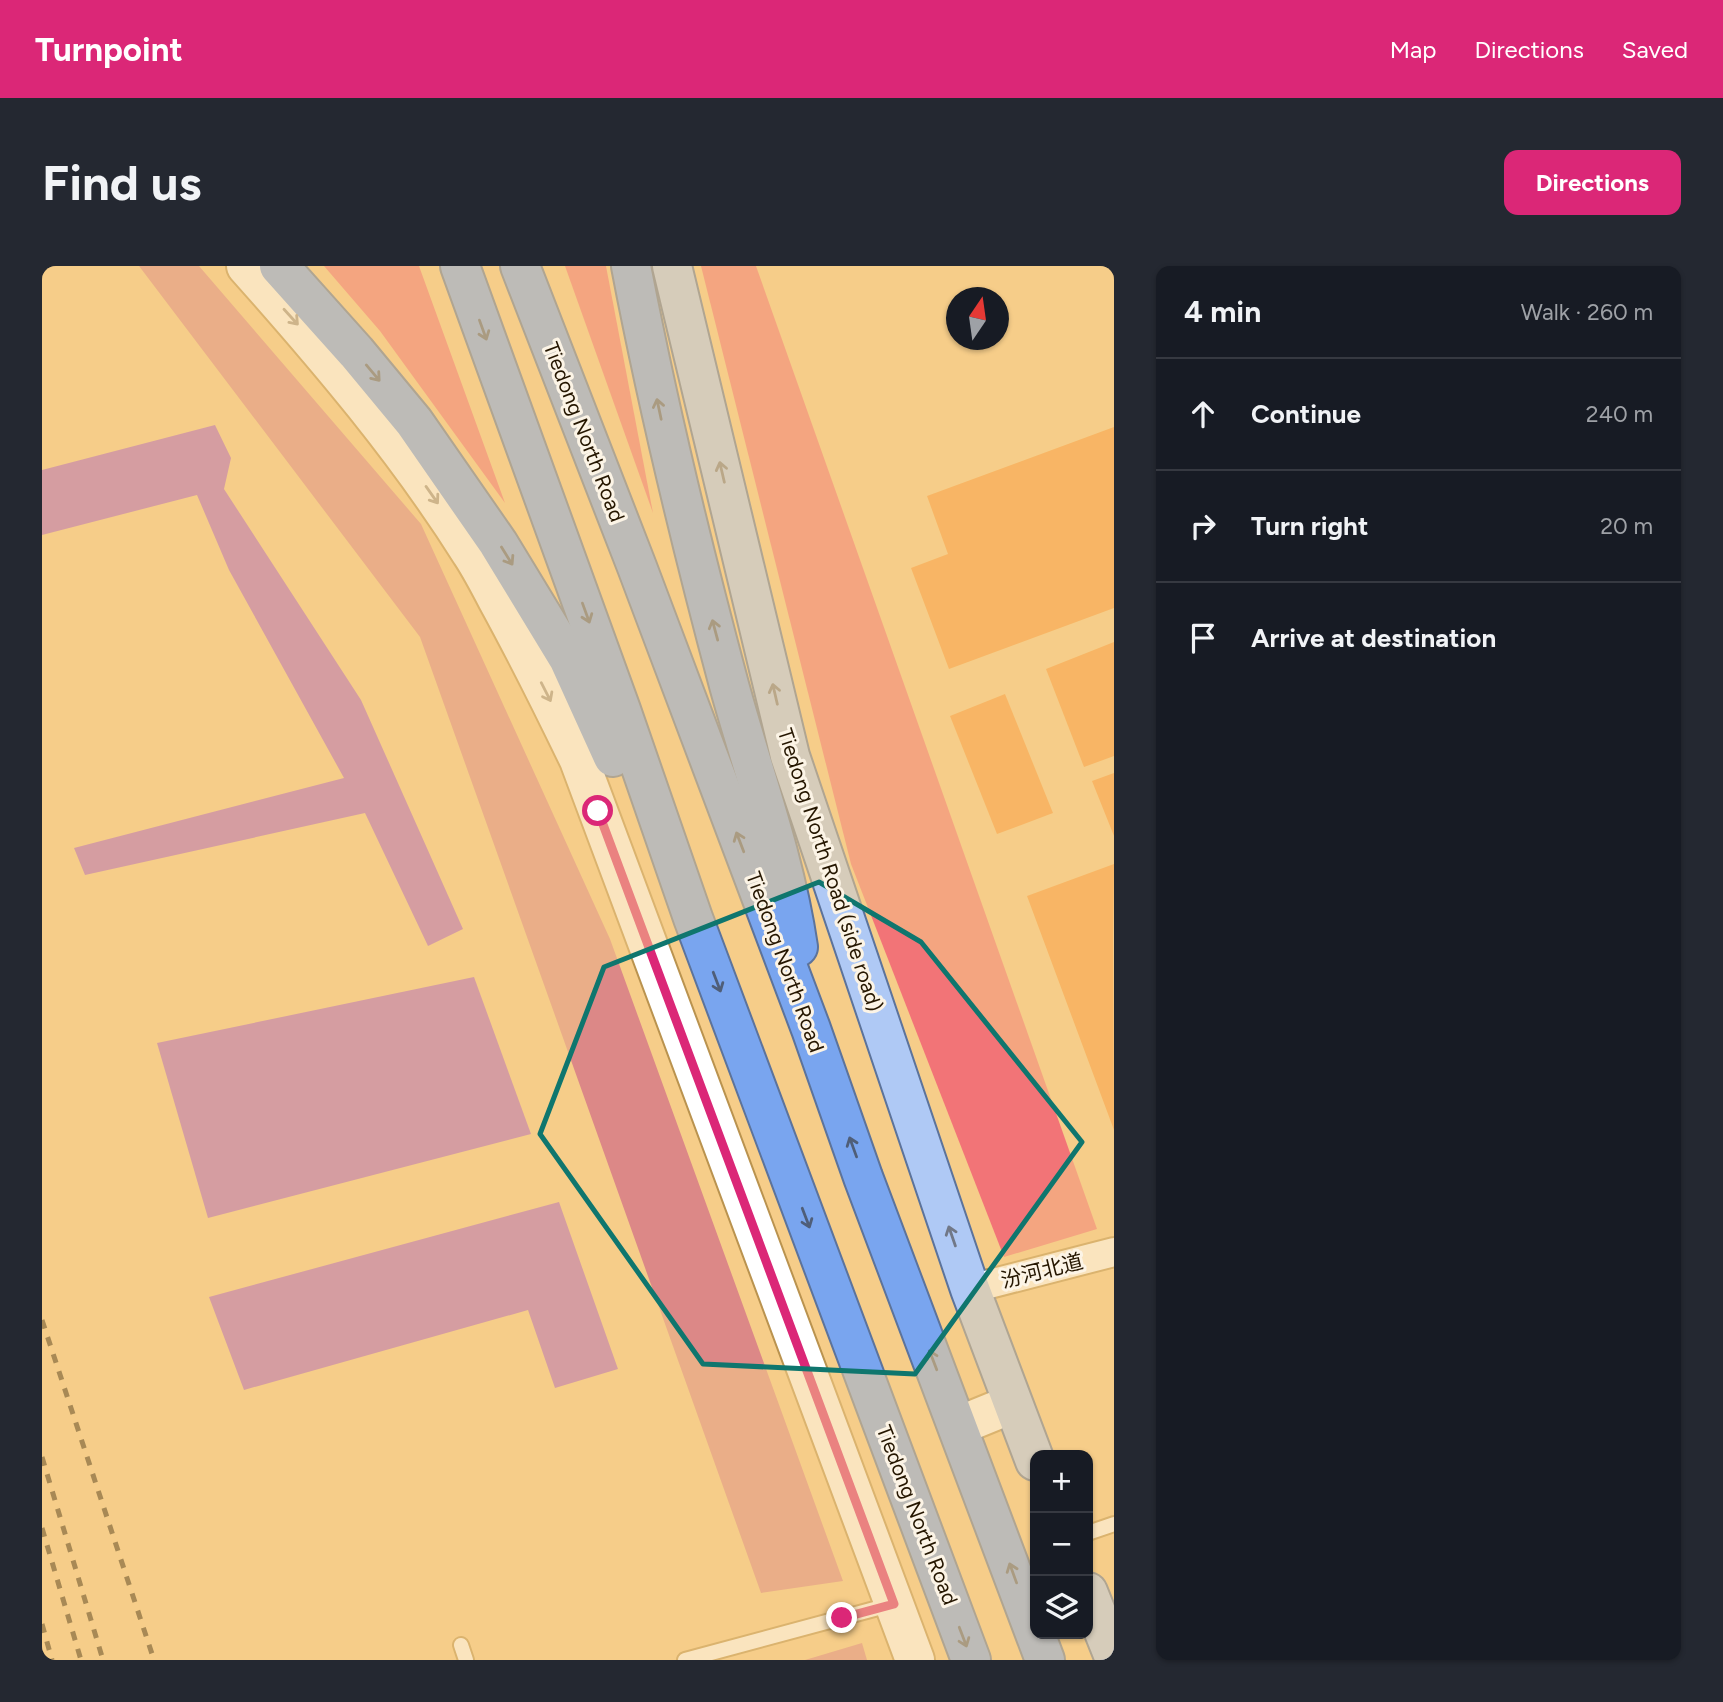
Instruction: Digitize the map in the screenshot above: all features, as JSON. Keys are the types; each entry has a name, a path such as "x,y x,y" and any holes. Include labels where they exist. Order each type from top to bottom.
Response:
{"highway":[{"path":"279,266 414,422 512,564 568,658 655,847 693,918"},
{"name":"Tiedong North Road","path":"460,266 693,918 971,1660"},
{"name":"Tiedong North Road","path":"520,266 811,1029 863,1177 1045,1660"},
{"path":"631,266 662,422 729,686 792,907 811,1029"}],"main road":[{"name":"Tiedong North Road (side road)","path":"672,266 790,755 970,1289 1031,1450"},
{"path":"1093,1604 1114,1657"}],"street":[{"path":"246,266 377,420 435,498 473,556 514,630 579,760 915,1660"},
{"name":"汾河北道","path":"970,1289 1114,1252"},
{"path":"958,1426 1012,1404"}],"lane":[{"path":"1093,1531 1114,1524"},
{"path":"685,1660 894,1604"},
{"path":"461,1645 466,1660"}],"highlighted area":[{"path":"819,882 921,942 1082,1142 915,1374 703,1364 540,1134 604,967"}],"shaded area":[{"path":"139,266 199,266 421,524 610,939 843,1581 761,1593 420,637"},
{"path":"324,266 419,266 505,503 380,331"},
{"path":"565,266 606,266 653,513"},
{"path":"701,266 756,266 1097,1229 1004,1257 851,864"},
{"path":"215,425 231,458 224,489 361,700 463,929 428,946 365,813 85,875 74,848 344,778 229,570 197,495 42,535 42,470"},
{"path":"474,977 531,1134 208,1218 157,1043"},
{"path":"559,1202 618,1369 555,1388 528,1310 244,1390 209,1297"},
{"path":"862,1643 867,1660 805,1660"}],"building":[{"path":"1114,427 1114,608 949,669 911,568 948,554 927,496"},
{"path":"1114,642 1114,756 1084,767 1046,669"},
{"path":"1005,694 1053,813 997,834 950,716"},
{"path":"1114,773 1114,836 1092,781"},
{"path":"1114,864 1113,941 1114,1130 1027,896"}],"railway":[{"path":"42,1320 154,1660"},
{"path":"42,1457 103,1660"},
{"path":"42,1528 81,1660"},
{"path":"42,1624 52,1660"}],"route":[{"path":"598,811 894,1604 842,1618"}]}
